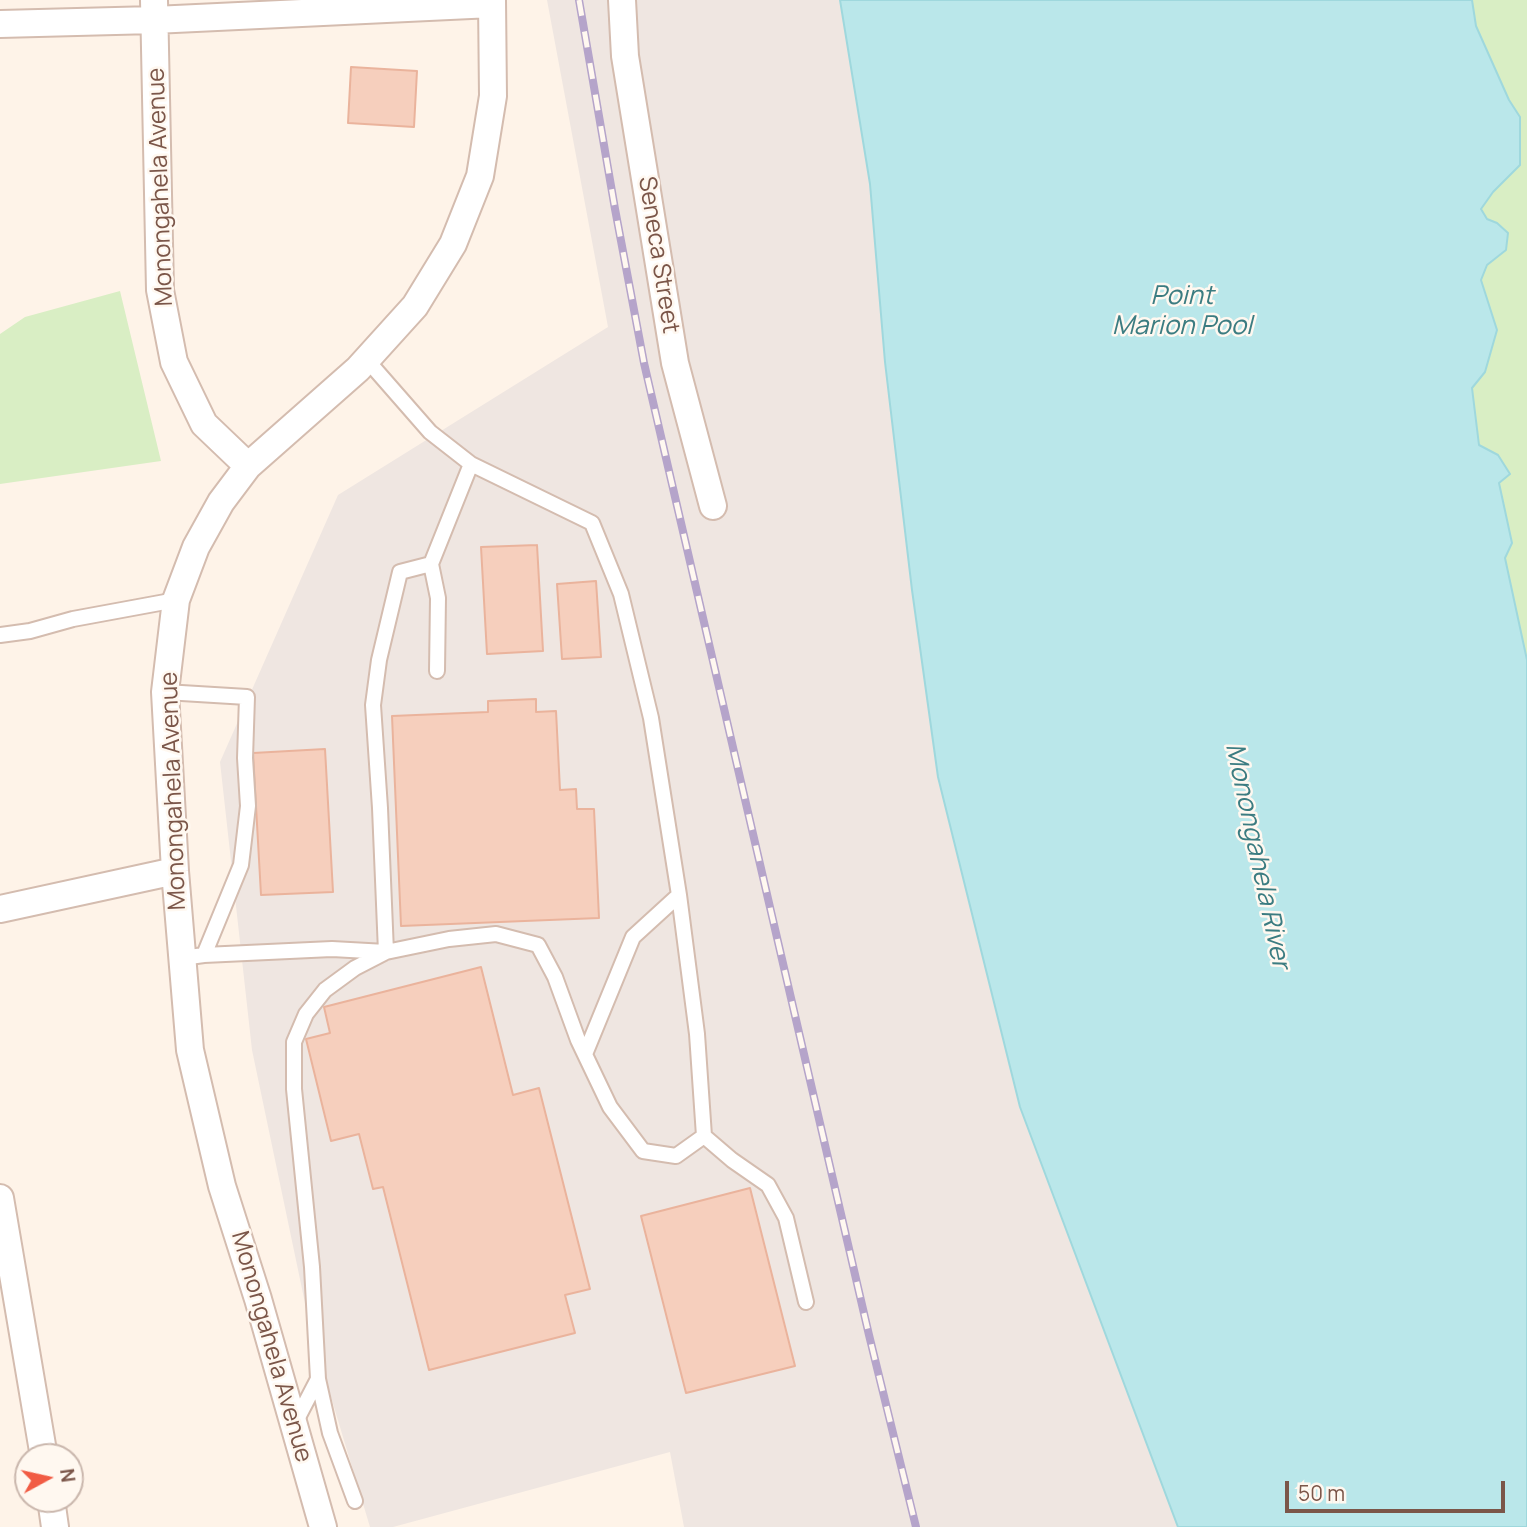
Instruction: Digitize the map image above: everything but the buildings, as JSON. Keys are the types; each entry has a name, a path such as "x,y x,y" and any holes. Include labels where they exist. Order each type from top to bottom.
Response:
{"street":[{"name":"Seneca Street","path":"622,0 625,56 675,363 713,506"},
{"path":"0,24 154,10 492,2 493,96 480,176 453,244 415,306 367,360 248,466"},
{"name":"Monongahela Avenue","path":"154,10 160,290 174,362 204,424 248,466 220,502 196,547 176,600 165,692 175,870 193,956 190,1050 222,1186 323,1527"},
{"path":"0,909 175,870"},
{"path":"0,1198 42,1443"}],"lane":[{"path":"367,360 430,432 471,464 592,523 621,594 651,718 696,1034 704,1136 768,1185 786,1218 806,1302"},
{"path":"437,671 438,598 431,564 471,464"},
{"path":"386,952 373,705 379,660 400,572 431,564"},
{"path":"0,635 176,600"},
{"path":"165,692 247,697 245,758 248,806 241,865 193,956"},
{"path":"585,1054 633,937 678,895"},
{"path":"193,956 332,949 386,952 450,939 496,934 538,945 555,977 585,1054 610,1107 643,1151 676,1156 704,1136"},
{"path":"355,1501 330,1433 318,1379 311,1253 294,1089 295,1042 306,1014 325,990 355,968 386,952"},
{"path":"294,1425 318,1379"}],"shaded area":[{"path":"547,0 840,0 870,184 885,362 938,777 1020,1107 1178,1527 684,1527 670,1452 393,1527 370,1527 310,1327 252,1050 220,762 338,495 608,327"}],"green space":[{"path":"1472,0 1527,0 1527,660 1505,558 1512,543 1499,482 1498,455 1479,445 1472,388 1485,372 1481,281 1487,265 1506,250 1497,223 1487,219 1481,209 1493,192 1520,165 1520,117 1509,100 1476,26"},
{"path":"120,291 161,461 0,484 0,334 25,317"}],"water":[{"name":"Point Marion Pool","path":"840,0 1472,0 1476,26 1509,100 1520,117 1520,165 1493,192 1481,209 1487,219 1497,223 1508,233 1506,250 1487,265 1481,280 1497,330 1485,372 1472,388 1479,445 1498,455 1510,474 1499,483 1512,543 1505,558 1527,660 1527,1527 1178,1527 1020,1107 938,777 912,590 885,362 870,184"}],"railway":[{"path":"579,0 644,363 916,1527"}],"water label":[{"name":"Monongahela River","path":"1257,856"}]}
